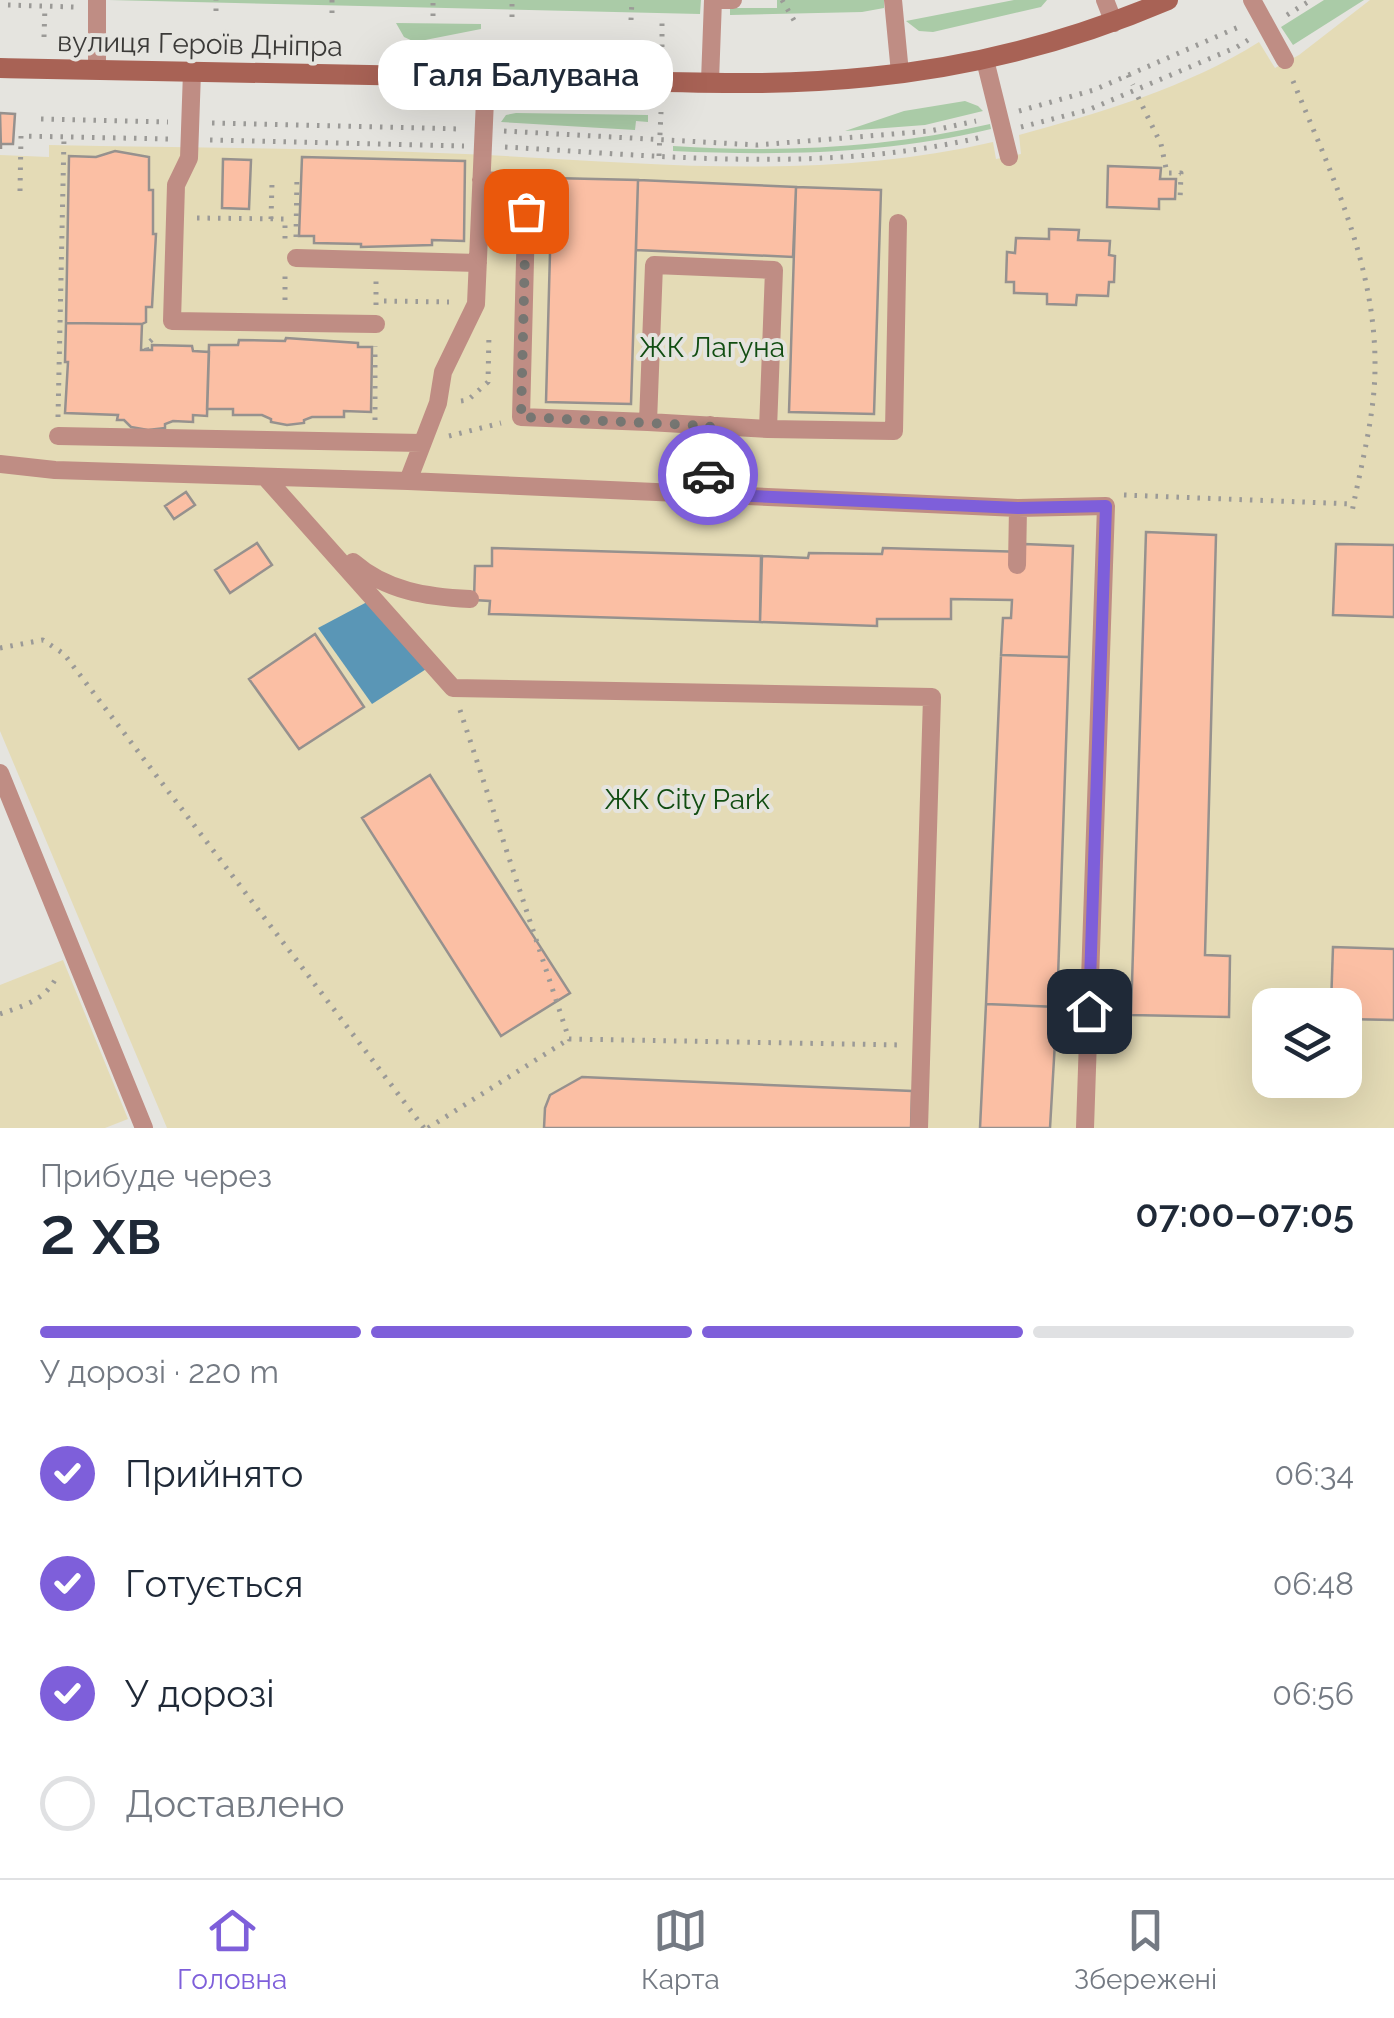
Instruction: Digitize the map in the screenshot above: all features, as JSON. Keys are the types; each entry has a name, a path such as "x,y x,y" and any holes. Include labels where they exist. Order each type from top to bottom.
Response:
{"main road":[{"name":"вулиця Героїв Дніпра","path":"0,68 486,78 836,79 900,74 985,60 1114,23 1168,0"}],"lane":[{"path":"710,80 713,0 733,0"},
{"path":"893,0 900,74"},
{"path":"1105,0 1114,23"},
{"path":"1252,0 1284,60"},
{"path":"89,4 96,70"},
{"path":"985,60 1009,157"},
{"path":"192,72 190,158 176,186 172,321 376,324"},
{"path":"408,481 440,392 443,372 476,304 486,78"},
{"path":"482,180 527,182 521,417 894,432 898,223"},
{"path":"290,257 478,263"},
{"path":"648,422 654,266 774,270 768,429"},
{"path":"708,494 710,426"},
{"path":"58,436 422,443"},
{"path":"0,464 55,470 1018,508 1106,506 1085,1128"},
{"path":"266,478 364,572 404,591 470,599"},
{"path":"266,478 453,688 932,697 919,1128"},
{"path":"1017,565 1018,508"},
{"path":"0,773 144,1128"}],"path":[{"path":"216,0 216,11"},
{"path":"332,0 332,14"},
{"path":"432,16 433,0"},
{"path":"512,0 512,17"},
{"path":"631,20 632,0"},
{"path":"782,0 795,22"},
{"path":"1279,20 1310,0"},
{"path":"8,5 89,4"},
{"path":"44,36 45,6"},
{"path":"662,21 662,47"},
{"path":"1016,112 1094,90 1248,22"},
{"path":"1018,128 1106,104 1237,48 1256,34"},
{"path":"1106,506 1114,495 1353,508 1376,369 1370,305 1352,224 1284,60"},
{"path":"1128,75 1132,85"},
{"path":"1138,97 1161,144 1168,173 1181,173 1180,200"},
{"path":"659,156 660,112"},
{"path":"496,130 757,145 930,131 989,118"},
{"path":"41,119 176,122"},
{"path":"210,123 472,130"},
{"path":"346,127 346,144"},
{"path":"433,128 433,146"},
{"path":"494,147 727,162 904,152 991,135"},
{"path":"20,191 22,136 178,140"},
{"path":"58,436 64,138"},
{"path":"206,140 472,146"},
{"path":"290,257 297,175"},
{"path":"271,218 272,182"},
{"path":"194,234 194,218 286,219 290,257"},
{"path":"375,442 376,260"},
{"path":"284,322 285,275"},
{"path":"376,301 450,302"},
{"path":"440,392 454,401 468,400 488,382 490,305 476,304"},
{"path":"422,443 488,427"},
{"path":"0,648 43,640 64,654 426,1128 569,1039 920,1046"},
{"path":"453,688 569,1039"},
{"path":"0,1014 35,1002 55,983 59,972"}],"green space":[{"path":"109,0 701,0 700,14"},
{"path":"777,0 884,0 884,8 730,15 730,8 777,8"},
{"path":"1014,0 1047,0 1041,7 933,32 919,31 906,21"},
{"path":"1324,0 1364,0 1293,45 1281,27"},
{"path":"396,23 481,24 481,29 415,42 404,37"},
{"path":"965,101 983,111 925,125 845,131 904,111"},
{"path":"506,115 648,115 648,122 636,121 635,130 501,122"},
{"path":"990,124 991,129 952,137 873,148 793,153 673,151 673,146 753,149 872,143"}],"sand":[{"path":"1370,0 1394,0 1394,1128 167,1128 0,731 0,155 49,157 49,145 361,150 664,165 796,166 927,155 993,142 996,159 1021,154 1019,135 1112,108 1173,85 1259,42 1275,68 1299,55"},
{"path":"63,960 128,1119 105,1128 0,1128 0,985"}],"water":[{"path":"367,602 434,664 372,704 318,628"}],"building":[{"path":"0,113 15,114 13,144 1,144 1,149"},
{"path":"115,151 149,157 156,234 152,307 146,307 146,322 142,324 66,323 69,156 96,157"},
{"path":"302,157 465,161 464,241 361,247 314,243 314,236 299,236"},
{"path":"223,159 251,160 249,209 222,208"},
{"path":"1108,166 1161,168 1160,179 1176,179 1175,199 1159,199 1159,209 1107,207"},
{"path":"552,178 638,180 631,404 546,402"},
{"path":"638,180 796,187 793,257 636,250"},
{"path":"494,184 504,184 504,216 493,215"},
{"path":"796,187 881,190 874,414 789,412"},
{"path":"1049,229 1079,230 1078,240 1110,241 1109,255 1115,256 1114,282 1109,282 1108,296 1077,295 1076,305 1047,304 1047,294 1014,293 1014,282 1006,282 1007,252 1015,253 1016,238 1049,239"},
{"path":"66,323 142,324 141,350 152,350 152,345 192,346 193,351 209,352 207,416 193,415 193,422 173,421 165,424 165,428 148,430 117,420 118,415 65,413"},
{"path":"286,338 372,347 371,412 344,411 344,417 312,417 304,423 287,425 271,422 262,415 233,415 233,409 207,409 209,345"},
{"path":"186,492 195,505 174,519 165,506"},
{"path":"1146,532 1216,535 1205,955 1230,956 1229,1017 1131,1015"},
{"path":"257,543 272,565 230,593 215,570"},
{"path":"1024,544 1073,546 1069,657 1001,655 1003,618 1011,618 1012,600 951,599 951,619 877,619 877,626 760,622 762,556 882,554 883,548 1024,552"},
{"path":"1336,544 1394,545 1394,617 1333,615"},
{"path":"492,548 761,556 760,622 489,614 490,601 474,600 475,566 492,566"},
{"path":"315,634 364,707 299,749 249,679"},
{"path":"1001,655 1069,657 1057,1007 986,1004"},
{"path":"430,775 570,993 501,1036 362,818"},
{"path":"1333,947 1394,949 1394,1020 1362,1019 1362,988 1332,988"},
{"path":"986,1004 1057,1007 1050,1128 980,1128"},
{"path":"582,1077 912,1091 911,1128 544,1128 550,1095"}],"way so far":[{"path":"526,211 521,417 710,426 708,475"}],"place":[{"name":"Галя Балувана","path":"526,211"}],"route":[{"path":"708,475 708,494 1018,508 1106,506 1089,1011"}],"park label":[{"name":"ЖК Лагуна","path":"712,347"},
{"name":"ЖК City Park","path":"687,799"}]}
